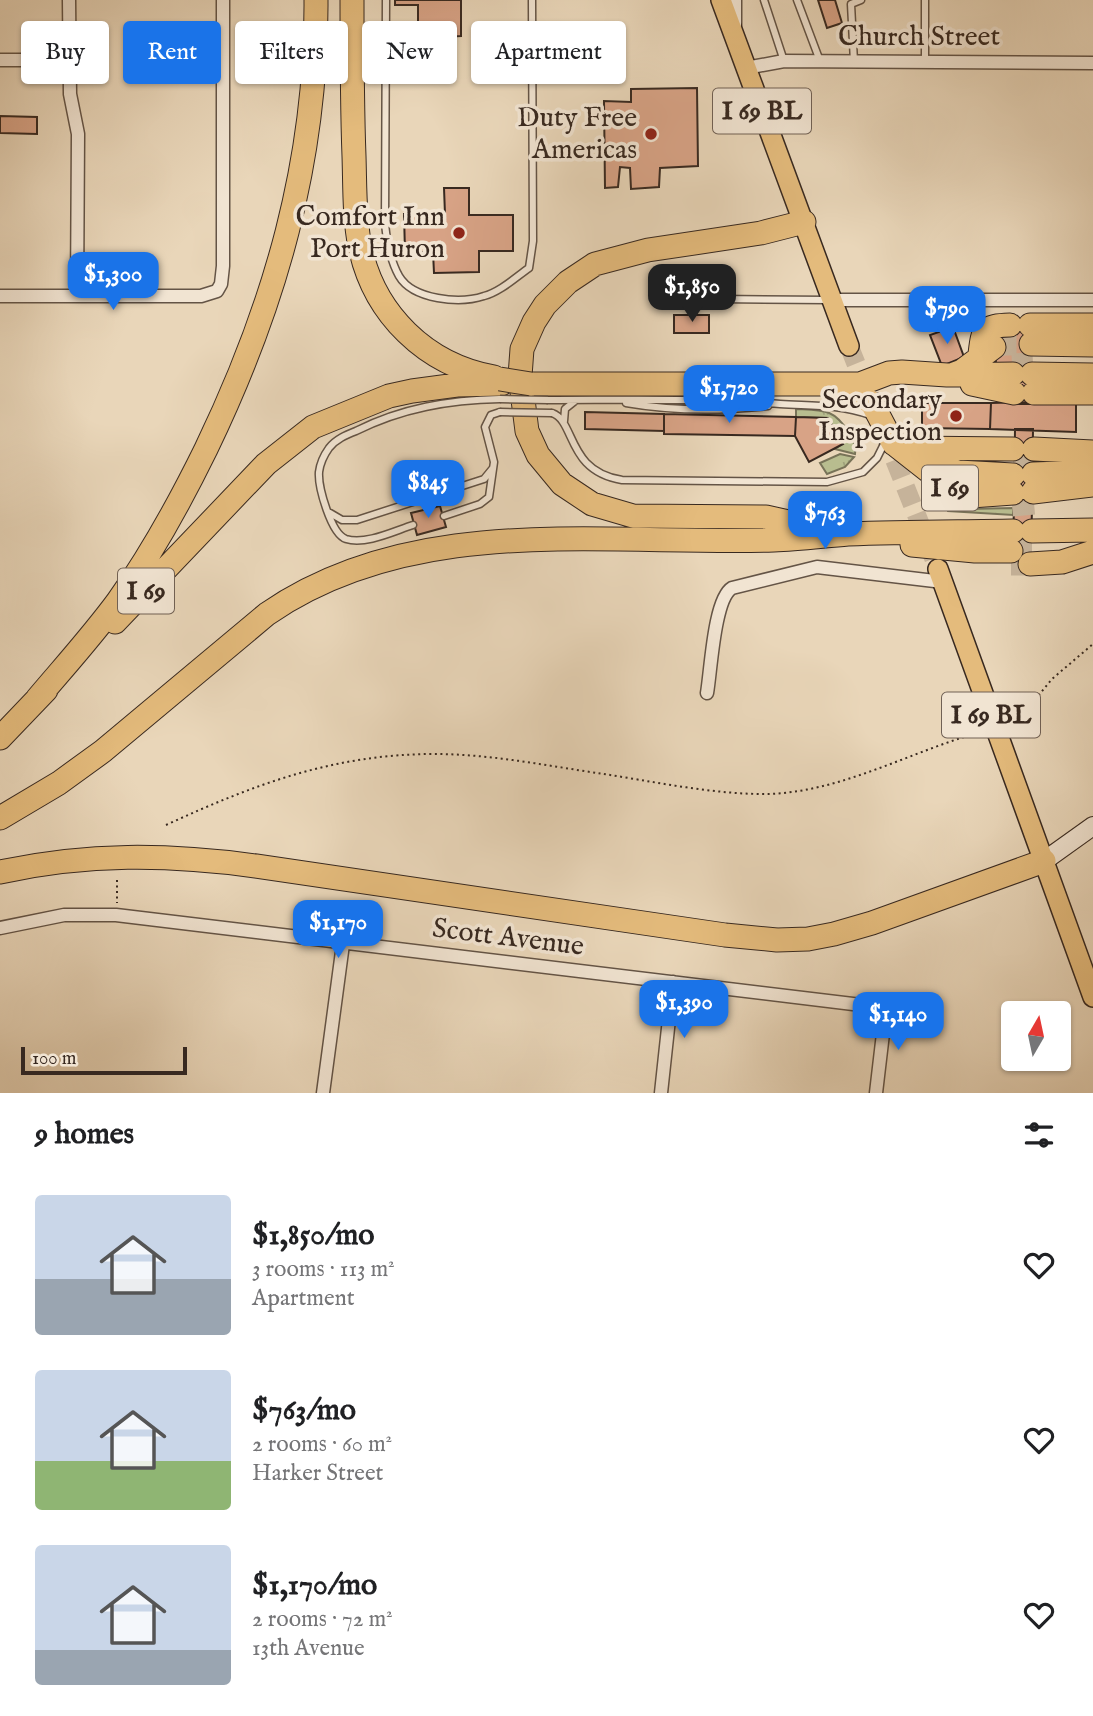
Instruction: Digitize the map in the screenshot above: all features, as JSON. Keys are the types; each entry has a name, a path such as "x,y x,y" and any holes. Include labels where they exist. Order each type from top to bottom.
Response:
{"highway":[{"path":"37,699 118,600 167,523 193,476 256,338 281,258 297,190 314,84 316,0"},
{"path":"352,0 351,88 357,223 360,249 375,289 398,324 423,348 500,387"},
{"path":"804,222 761,233 616,257 595,264 568,282 545,305 522,349 520,376 527,431 544,465 562,484 606,509 646,517 766,517 882,538 947,558 1023,509 1093,519"},
{"name":"I 69","path":"1001,363 1093,326"},
{"name":"I 69","path":"1001,363 1093,335"},
{"name":"I 69","path":"1001,363 1093,345"},
{"name":"I 69","path":"0,738 156,582 251,479 285,448 323,422 389,396 457,385 542,389 867,383 895,373 1093,355"},
{"name":"I 69","path":"1001,363 1093,365"},
{"name":"I 69","path":"1001,363 1093,375"},
{"name":"I 69","path":"1001,363 1093,384"},
{"name":"I 69","path":"1001,363 1093,393"},
{"name":"I 69","path":"830,384 848,388 865,398 875,408 895,441 954,491 1093,530"},
{"name":"I 69","path":"895,441 1023,509 1093,485"},
{"name":"I 69","path":"1023,509 1093,452"},
{"name":"I 69","path":"1023,509 1093,462"},
{"name":"I 69","path":"1023,509 1093,472"},
{"name":"I 69","path":"0,818 59,783 103,751 284,602 319,583 376,562 424,551 486,542 882,538 1093,496"},
{"path":"1023,509 1093,540"},
{"path":"1023,509 1093,550"},
{"path":"0,872 103,857 195,859 725,936 777,940 808,939 858,927 1044,861"}],"main road":[{"name":"I 69 BL","path":"720,0 849,346"},
{"name":"I 69 BL","path":"941,576 1093,997"}],"street":[{"path":"69,0 69,21"},
{"path":"0,296 201,296 217,292 221,284 223,265 223,0"},
{"path":"735,0 735,39"},
{"path":"0,60 21,60"},
{"name":"Church Street","path":"746,68 784,61 1093,63"},
{"path":"70,84 78,134 77,296"},
{"path":"831,300 1093,300"},
{"path":"707,693 719,608 724,594 737,586 817,568 941,576"},
{"path":"1044,861 1093,826"},
{"name":"Scott Avenue","path":"0,928 64,915 116,915 886,1008 876,1093"},
{"path":"323,1093 343,944"},
{"path":"661,1093 673,982"}],"lane":[{"path":"386,0 385,224 389,253 401,279 422,293 446,301 484,296 530,268 533,241 532,0"},
{"path":"764,0 784,61"},
{"path":"797,0 820,61"},
{"path":"854,62 850,4 861,0"},
{"path":"925,0 925,62"},
{"path":"719,299 831,300"},
{"path":"413,525 363,540 353,540 336,533 320,488 319,471 325,454 338,440 372,423 414,408 457,401 500,387"},
{"path":"444,516 485,501 491,492 493,455 485,427 488,418 500,412 558,415 586,463 599,473 622,480 827,482 868,468 884,446 895,441 871,415 841,407 784,404 743,409 653,408 613,401 579,400 542,389"},
{"path":"564,426 565,409 572,402 579,400"},
{"path":"329,512 341,520 357,520 484,478 494,468"}],"path":[{"path":"1009,721 1024,713 1052,679 1093,644"},
{"path":"166,825 237,792 314,768 395,756 470,756 768,794 833,784 977,733"},
{"path":"116,915 117,880"}],"green space":[{"path":"796,409 820,410 838,419 852,438 855,454 835,449 842,444 827,418 796,417"},
{"path":"840,454 854,457 845,467 827,474 820,463"},
{"path":"946,504 966,509 1013,508 1013,515 948,511"}],"building":[{"path":"395,0 461,0 461,36 457,36 457,21 418,21 418,5 395,5"},
{"path":"818,0 835,0 842,23 827,28"},
{"name":"Duty Free Americas","path":"697,88 698,166 660,168 659,187 631,189 630,168 620,167 618,187 605,188 604,101 631,102 631,89"},
{"path":"0,116 37,117 37,134 0,133"},
{"name":"Comfort Inn Port Huron","path":"444,188 469,188 469,215 513,215 513,251 479,251 479,272 434,273 433,252 405,252 404,214 445,214"},
{"path":"674,315 709,315 709,333 674,333"},
{"path":"1029,323 1033,404 1015,404 996,364 994,332"},
{"path":"953,327 964,357 942,366 930,335"},
{"path":"1076,401 1076,432 990,429 991,403"},
{"name":"Secondary Inspection","path":"922,403 991,403 990,429 922,428"},
{"path":"585,412 664,414 664,431 585,429"},
{"path":"664,414 796,417 795,436 664,434"},
{"path":"796,417 828,418 843,444 809,462 795,436"},
{"path":"1015,429 1033,429 1032,511 1014,510"},
{"path":"440,506 446,527 417,535 411,513"},
{"path":"1014,510 1032,511 1030,566 1012,565"}],"tunnel":[{"path":"994,347 1003,344 1031,344"},
{"path":"849,346 869,396"},
{"path":"1012,365 1033,364"},
{"path":"884,433 938,569"},
{"path":"1013,462 1034,462"},
{"path":"1012,505 1034,503"},
{"path":"1012,541 1032,541"},
{"path":"1011,564 1030,564"}],"place":[{"name":"Duty Free Americas","path":"651,134"},
{"name":"Comfort Inn Port Huron","path":"459,233"},
{"name":"Secondary Inspection","path":"956,416"}]}
